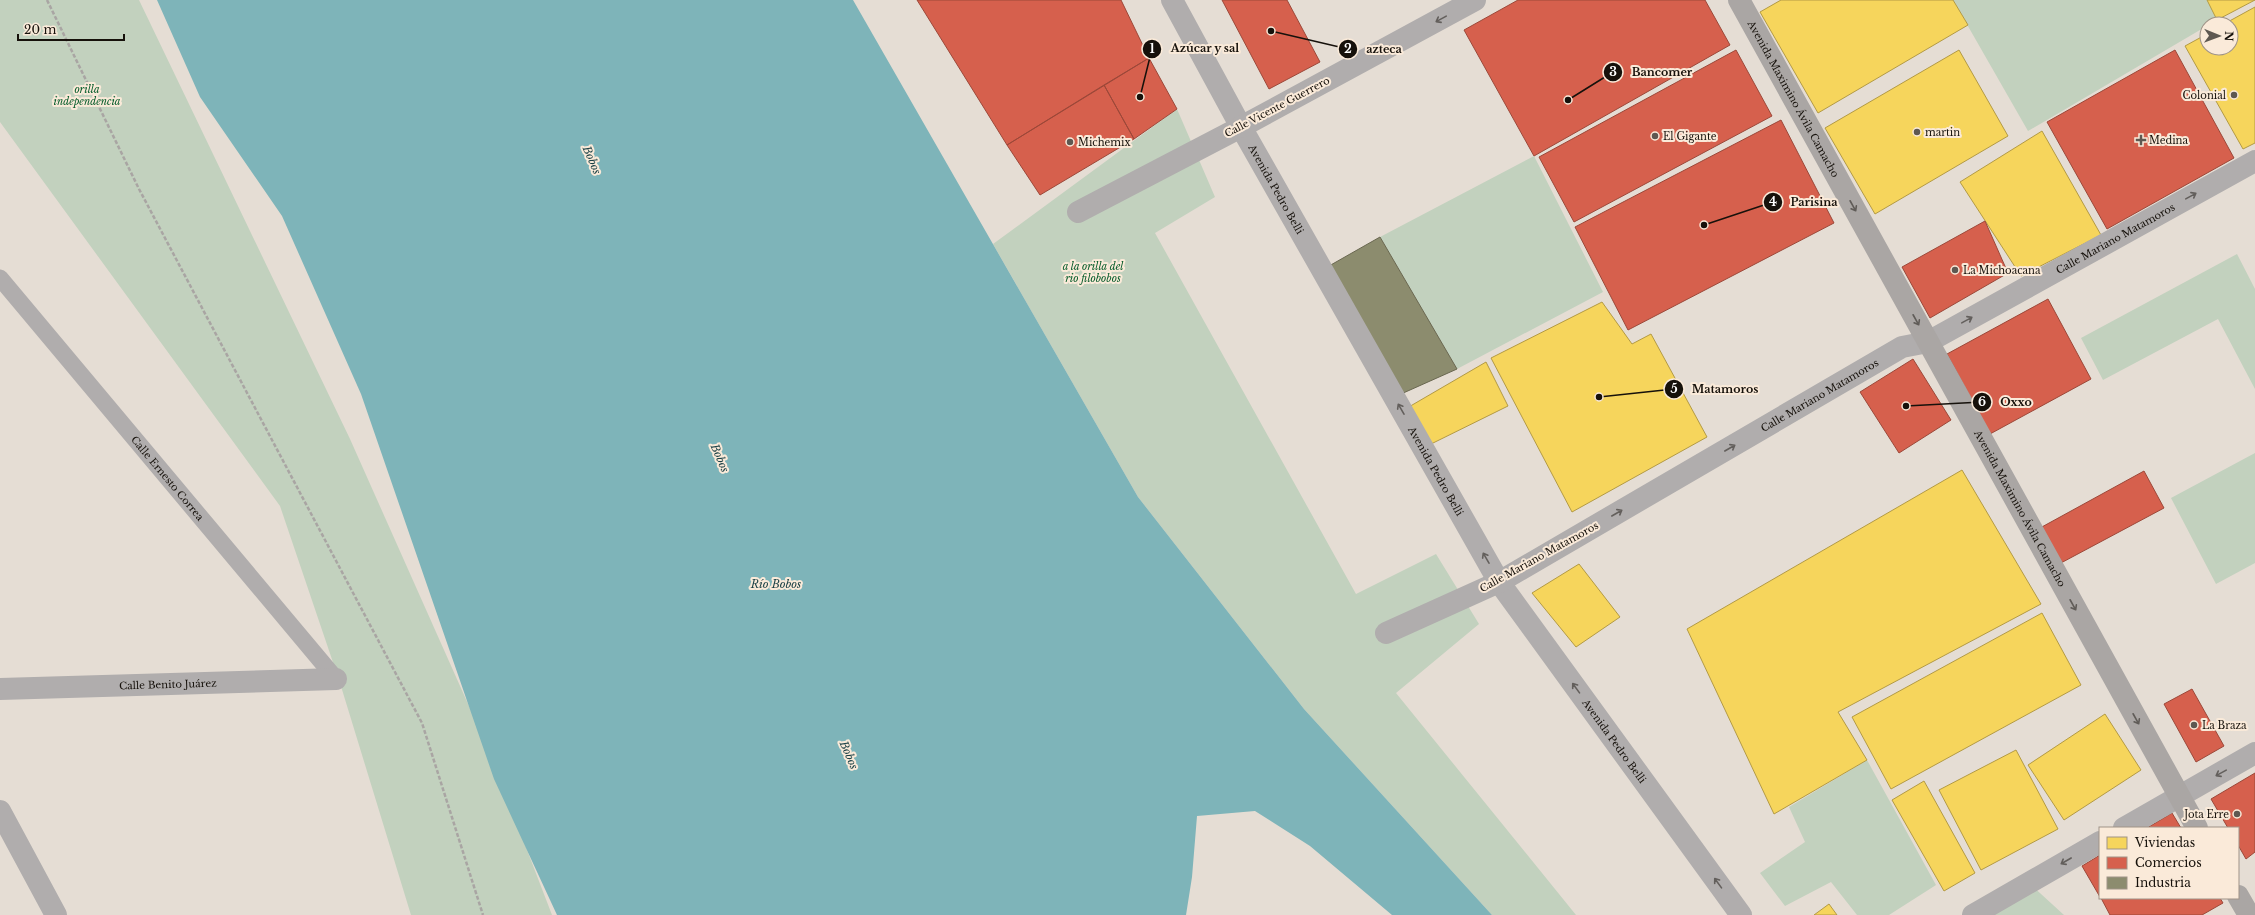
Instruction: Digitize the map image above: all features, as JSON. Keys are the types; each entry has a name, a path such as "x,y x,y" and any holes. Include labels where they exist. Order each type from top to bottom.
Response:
{"main road":[{"name":"Avenida Maximino Ávila Camacho","path":"1740,0 2196,827"},
{"path":"2239,898 2249,915"}],"street":[{"name":"Avenida Pedro Belli","path":"1172,0 1499,582 1741,915"},
{"name":"Calle Vicente Guerrero","path":"1078,212 1242,127 1475,0"},
{"name":"Calle Mariano Matamoros","path":"1386,633 1499,582 1902,348 1928,342 2255,161"},
{"name":"Calle Benito Juárez","path":"0,689 336,679"},
{"path":"2126,827 2178,796 2255,754"},
{"path":"0,811 56,915"},
{"path":"1972,915 2099,843"}],"lane":[{"name":"Calle Ernesto Correa","path":"0,278 336,679"}],"path":[{"path":"47,0 139,189 422,723 484,915"}],"green space":[{"name":"orilla independencia","path":"0,0 139,0 350,439 489,751 552,915 411,915 340,683 280,506 0,122"},
{"path":"1953,0 2209,0 2215,16 2199,16 2199,31 2028,131"},
{"name":"a la orilla del rio filobobos","path":"1177,109 1215,197 1155,233 1356,594 1436,554 1479,624 1396,693 1576,915 1492,915 1304,709 1138,497 993,244"},
{"path":"1534,156 1603,292 1457,369 1380,237"},
{"path":"2237,254 2255,289 2255,389 2218,319 2103,380 2081,338"},
{"path":"2255,453 2255,563 2216,584 2171,498"},
{"path":"1867,760 1936,885 1889,915 1857,915 1831,882 1785,906 1760,873 1805,842 1789,807"},
{"path":"2029,883 2064,915 1977,915"}],"water":[{"name":"Río Bobos","path":"157,0 853,0 1138,497 1304,709 1492,915 1392,915 1310,846 1255,811 1197,816 1192,877 1186,915 557,915 494,779 361,394 282,216 200,97"}],"building: Viviendas":[{"path":"1781,0 1953,0 1968,25 1818,113 1760,12"},
{"path":"2207,0 2255,0 2225,16 2215,16"},
{"name":"Colonial","path":"2255,7 2255,143 2243,149 2185,46 2199,38 2199,56 2239,56 2239,16"},
{"name":"martin","path":"1959,50 2008,136 1875,214 1825,128"},
{"path":"2042,131 2101,235 2021,276 1960,182"},
{"path":"1602,302 1632,344 1651,334 1707,437 1572,512 1491,358"},
{"path":"1486,362 1508,406 1429,445 1407,408"},
{"path":"1962,470 2041,604 1838,712 1867,760 1774,814 1687,629"},
{"path":"1579,564 1620,617 1576,647 1532,593"},
{"path":"2042,613 2081,685 1891,789 1852,717"},
{"path":"2105,714 2141,770 2064,820 2028,765"},
{"path":"2016,750 2058,829 1981,870 1939,790"},
{"path":"1924,781 1975,873 1944,891 1892,800"},
{"path":"1829,904 1837,915 1814,915"}],"building: Comercios":[{"path":"917,0 1121,0 1149,58 1007,145"},
{"path":"1222,0 1287,0 1320,62 1269,89"},
{"path":"1518,0 1705,0 1730,45 1534,156 1464,30"},
{"name":"El Gigante","path":"1736,50 1772,116 1574,222 1539,157"},
{"name":"Medina","path":"2175,50 2234,158 2107,229 2047,122"},
{"path":"1149,58 1177,109 1134,139 1104,85"},
{"name":"Michemix","path":"1104,85 1134,139 1040,195 1007,145"},
{"path":"1781,120 1834,223 1628,330 1575,227"},
{"name":"La Michoacana","path":"1985,221 2008,273 1930,318 1902,267"},
{"path":"2048,299 2091,379 1990,434 1947,354"},
{"path":"1913,359 1951,420 1899,453 1860,392"},
{"path":"2144,471 2164,508 2059,564 2040,528"},
{"name":"La Braza","path":"2192,689 2224,746 2196,762 2164,704"},
{"name":"Jota Erre","path":"2255,773 2255,852 2246,859 2239,847 2239,827 2227,827 2211,799"},
{"path":"2172,813 2180,827 2149,827"},
{"path":"2099,856 2099,895 2082,866"},
{"path":"2102,899 2221,899 2223,903 2202,915 2110,915"}],"building: Industria":[{"path":"1380,237 1457,369 1401,394 1329,266"}],"place":[{"name":"azteca","path":"1271,31"},
{"name":"Colonial","path":"2234,95"},
{"name":"Azúcar y sal","path":"1140,97"},
{"name":"Bancomer","path":"1568,100"},
{"name":"martin","path":"1917,132"},
{"name":"El Gigante","path":"1655,136"},
{"name":"Medina","path":"2141,140"},
{"name":"Michemix","path":"1070,142"},
{"name":"Parisina","path":"1704,225"},
{"name":"La Michoacana","path":"1955,270"},
{"name":"Matamoros","path":"1599,397"},
{"name":"Oxxo","path":"1906,406"},
{"name":"La Braza","path":"2194,725"},
{"name":"Jota Erre","path":"2237,814"}],"water label":[{"name":"Bobos","path":"592,160"},
{"name":"Bobos","path":"720,458"},
{"name":"Bobos","path":"849,755"}]}
